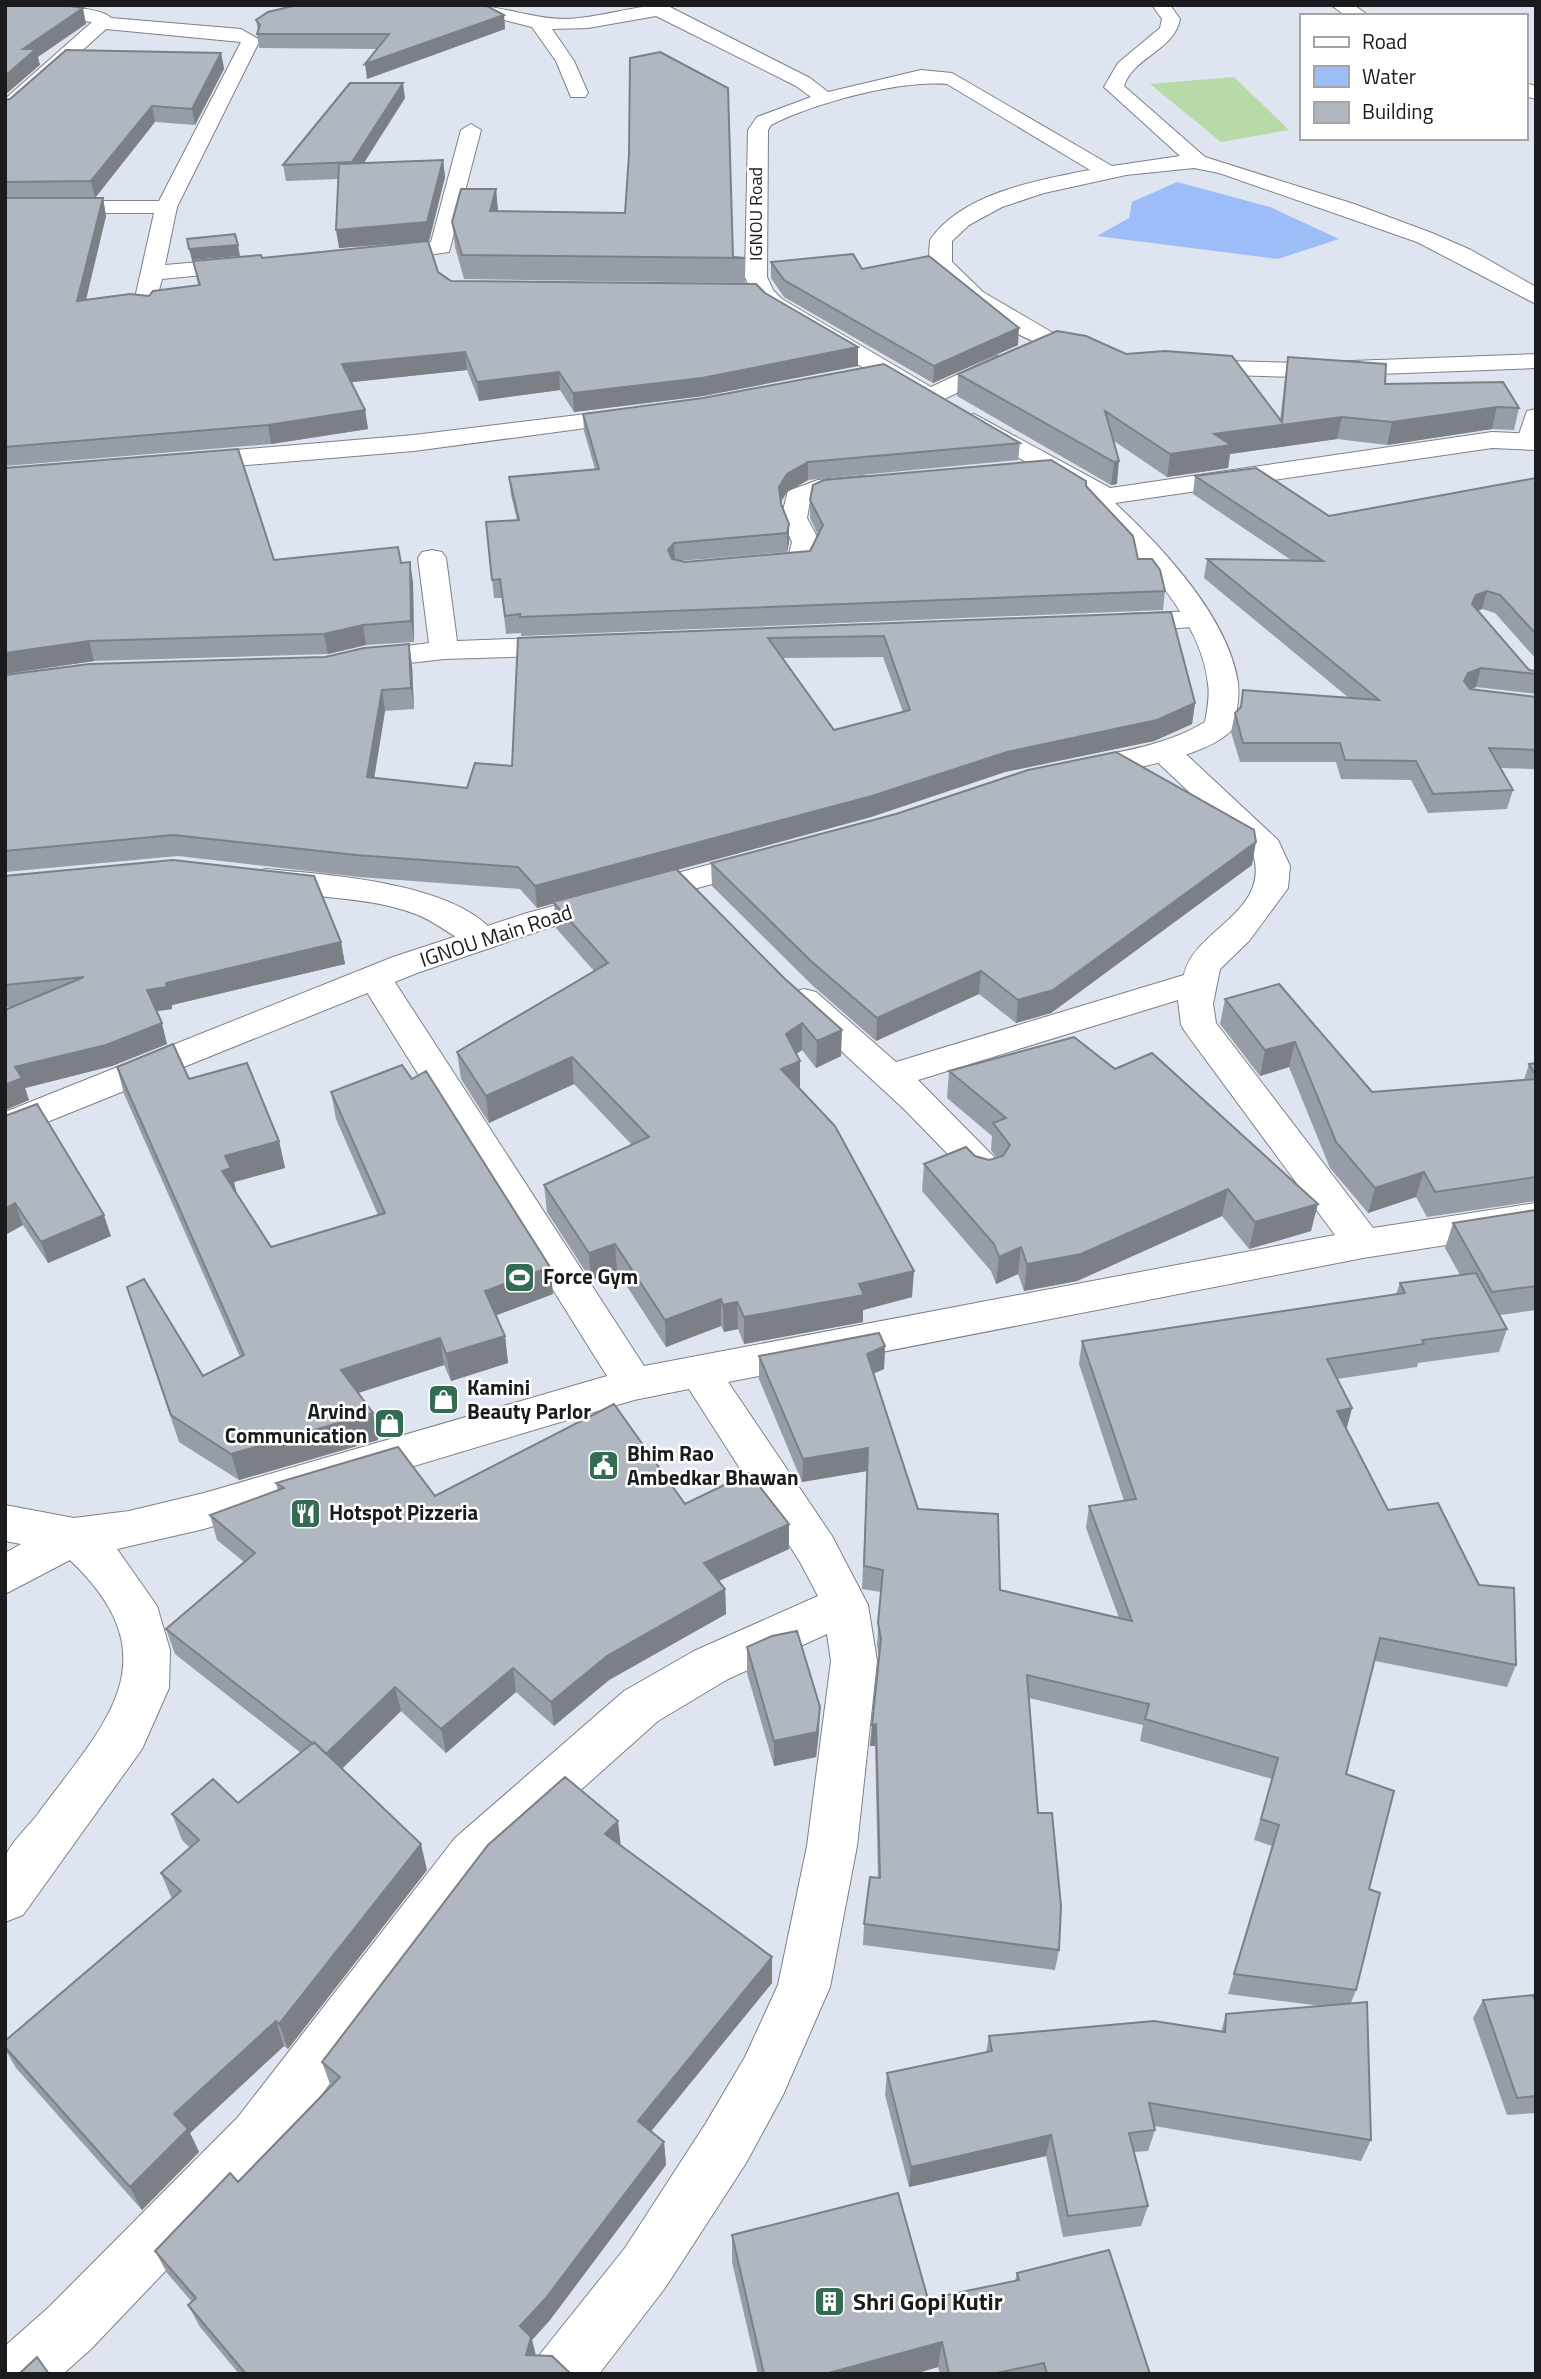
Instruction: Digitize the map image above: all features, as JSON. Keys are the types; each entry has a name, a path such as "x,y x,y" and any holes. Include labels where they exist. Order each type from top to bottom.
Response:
{"street":[{"path":"5,5 102,18 102,23"},
{"path":"476,5 540,24 572,25 657,7 803,82 822,99"},
{"path":"1161,5 1171,19 1169,32 1119,72 1114,87 1198,162"},
{"path":"1340,5 1356,14"},
{"path":"5,110 102,23 248,29 250,43 166,207 145,307"},
{"path":"540,24 565,61 578,93"},
{"name":"IGNOU Road","path":"764,293 756,269 758,130 764,121 774,116 822,99 909,78 941,76 968,87 1105,171"},
{"path":"355,257 444,258 471,130"},
{"path":"929,397 1064,344 964,289 940,260 939,252 944,236 964,217 985,206 1105,171 1198,162 1226,168 1434,239 1473,257 1536,297"},
{"path":"5,207 166,207"},
{"path":"150,273 273,263"},
{"path":"736,293 764,293 774,304 929,397 1103,495"},
{"path":"1168,365 1298,370 1536,361"},
{"path":"847,378 886,370"},
{"path":"160,465 414,443 662,411"},
{"path":"1043,777 1164,751 1202,738 1220,726 1222,678 1197,620 1122,523 1099,502 1099,497 1534,433"},
{"path":"1012,471 1053,467"},
{"path":"736,566 800,561 806,542 794,519 797,496 818,488 887,482"},
{"path":"432,558 444,650"},
{"path":"1088,625 1197,620"},
{"path":"328,666 367,657 444,650 596,645"},
{"path":"1164,751 1267,847 1274,866 1271,888 1237,933 1203,965 1202,981 1195,1004 1199,1025 1363,1244"},
{"name":"IGNOU Main Road","path":"5,1126 375,978 482,939 539,920 791,852"},
{"path":"232,875 353,888 421,904 454,918 482,939"},
{"path":"685,882 714,910"},
{"path":"779,976 891,1076 986,1171"},
{"path":"375,978 634,1384"},
{"path":"891,1076 1202,981"},
{"path":"5,1523 74,1536 129,1529 204,1511 634,1384 1363,1244 1536,1217"},
{"path":"562,2374 645,2268 726,2143 764,2076 804,1987 832,1846 852,1674 850,1626 845,1605 816,1549 699,1371"},
{"path":"5,1576 74,1536"},
{"path":"5,1898 125,1734 145,1688 147,1650 134,1606 109,1569 74,1536"},
{"path":"18,2374 70,2328 257,2136 473,1854 567,1768 641,1706 711,1665 845,1605"}],"green space":[{"path":"1234,77 1289,130 1221,142 1150,84"}],"water":[{"path":"1177,182 1270,207 1339,239 1278,259 1097,236 1129,218 1132,202"}],"building":[{"path":"5,5 63,5 83,8 23,49 36,49 5,76"},
{"path":"297,5 485,5 504,15 365,64 389,34 257,34 260,25 256,20 268,12"},
{"path":"66,50 221,53 192,109 152,106 91,181 5,182 5,100 10,99"},
{"path":"660,52 728,88 733,257 745,258 462,255 452,222 461,189 496,189 490,211 625,213 629,155 630,58"},
{"path":"350,83 403,83 352,162 283,165"},
{"path":"443,160 427,222 336,230 339,164"},
{"path":"5,198 103,198 77,301 130,294 149,296 153,291 200,285 193,261 261,255 262,258 428,241 438,272 451,281 756,284 765,293 858,347 702,378 573,393 559,372 477,382 465,352 342,364 365,410 268,425 5,447"},
{"path":"235,234 238,245 189,249 187,239"},
{"path":"853,254 862,269 929,256 1019,328 934,366 784,280 771,262"},
{"path":"1057,331 1086,336 1126,354 1165,351 1232,356 1282,422 1288,357 1386,364 1385,384 1503,382 1519,408 1497,407 1392,422 1342,417 1214,434 1231,445 1170,454 1105,411 1119,461 1114,462 958,374"},
{"path":"884,364 1020,443 808,462 787,474 779,487 781,504 789,524 787,533 674,543 668,550 672,559 685,562 810,551 823,525 810,500 813,485 824,480 1051,460 1086,481 1086,486 1133,536 1138,559 1152,559 1160,570 1165,591 505,616 500,579 492,580 486,522 519,520 509,477 599,469 583,414 703,398"},
{"path":"238,449 274,560 398,547 401,563 410,562 411,621 363,625 324,634 89,641 5,653 5,468"},
{"path":"1256,468 1329,516 1536,478 1536,634 1500,595 1487,591 1476,595 1472,604 1529,670 1536,671 1536,674 1481,668 1468,673 1464,681 1470,689 1536,697 1536,750 1489,748 1513,790 1433,794 1416,761 1345,760 1340,743 1243,743 1235,713 1241,707 1243,690 1379,700 1207,559 1323,561 1195,476"},
{"path":"1171,612 1195,703 1157,720 1007,752 872,796 535,886 518,867 356,855 173,835 5,851 5,675 89,664 325,657 364,648 409,644 411,688 382,690 367,777 467,788 475,763 512,766 518,638","holes":["884,636 910,710 834,730 768,638"]},
{"path":"1116,752 1254,830 1256,842 1053,990 1018,1000 981,971 877,1018 812,962 711,863 896,814 1028,770"},
{"path":"173,860 314,876 341,942 166,983 167,987 147,990 162,1023 106,1045 15,1067 22,1078 5,1085 5,1010 84,977 5,985 5,876"},
{"path":"676,869 784,978 842,1030 817,1041 802,1023 786,1034 800,1061 781,1069 835,1126 914,1271 859,1284 864,1295 744,1317 737,1302 723,1305 721,1299 665,1320 615,1244 589,1253 544,1185 649,1137 572,1057 486,1096 457,1052 608,963 553,902"},
{"path":"1279,984 1372,1092 1536,1079 1536,1177 1435,1192 1424,1172 1375,1188 1336,1142 1295,1042 1265,1050 1225,999"},
{"path":"1074,1037 1115,1069 1152,1053 1318,1204 1255,1222 1228,1189 1081,1254 1027,1264 1021,1247 999,1257 994,1244 924,1164 966,1147 975,1156 989,1160 1003,1156 1010,1145 993,1123 1006,1118 949,1071"},
{"path":"173,1044 189,1079 247,1063 279,1141 225,1156 231,1168 222,1171 271,1247 385,1213 331,1092 402,1065 412,1079 426,1071 550,1267 485,1291 505,1336 446,1354 440,1338 341,1370 373,1413 231,1454 171,1415 127,1287 144,1279 203,1376 244,1355 117,1067"},
{"path":"1536,1063 1536,1076 1529,1064"},
{"path":"37,1104 104,1215 41,1242 15,1203 5,1209 5,1116"},
{"path":"1536,1210 1536,1286 1492,1292 1453,1223"},
{"path":"1476,1273 1507,1329 1422,1340 1424,1344 1327,1359 1352,1408 1337,1411 1388,1510 1438,1503 1479,1585 1514,1588 1516,1665 1380,1638 1346,1774 1394,1791 1369,1889 1380,1893 1356,1990 1234,1974 1279,1825 1261,1819 1278,1758 1145,1719 1149,1704 1027,1675 1038,1813 1052,1813 1061,1906 1059,1950 864,1924 870,1877 880,1878 876,1724 872,1725 881,1639 878,1623 883,1570 864,1566 868,1448 803,1459 759,1356 879,1333 885,1346 867,1354 918,1509 998,1514 1000,1590 1132,1621 1089,1506 1136,1499 1082,1341 1405,1293 1400,1283"},
{"path":"614,1404 685,1504 749,1473 789,1524 704,1563 725,1589 607,1656 551,1702 513,1668 441,1729 395,1687 326,1754 166,1629 255,1553 210,1515 284,1488 276,1483 398,1447 435,1496"},
{"path":"797,1631 820,1707 817,1732 774,1741 747,1647 772,1636"},
{"path":"314,1742 421,1844 279,2024 276,2021 174,2114 188,2129 130,2187 5,2047 5,2041 181,1891 161,1873 199,1840 172,1814 213,1779 238,1803"},
{"path":"565,1777 618,1821 605,1834 772,1957 638,2121 664,2142 546,2298 520,2326 531,2337 526,2355 552,2356 571,2374 246,2374 188,2305 196,2298 155,2251 230,2173 238,2182 340,2077 322,2062 488,1845"},
{"path":"1533,1995 1536,2002 1536,2096 1517,2098 1483,2000"},
{"path":"1367,2002 1371,2140 1149,2103 1155,2130 1129,2133 1148,2206 1068,2216 1051,2135 911,2167 887,2073 992,2051 989,2036 1154,2021 1225,2032 1226,2014"},
{"path":"898,2193 928,2299 1019,2280 1017,2273 1109,2250 1150,2374 1047,2374 1044,2363 992,2374 949,2374 942,2342 825,2374 764,2374 732,2235"},
{"path":"37,2357 49,2374 19,2374"}],"place":[{"name":"Force Gym","path":"520,1277"},
{"name":"Kamini Beauty Parlor","path":"444,1400"},
{"name":"Arvind Communication","path":"390,1424"},
{"name":"Bhim Rao Ambedkar Bhawan","path":"604,1466"},
{"name":"Hotspot Pizzeria","path":"306,1513"},
{"name":"Shri Gopi Kutir","path":"830,2302"}]}
